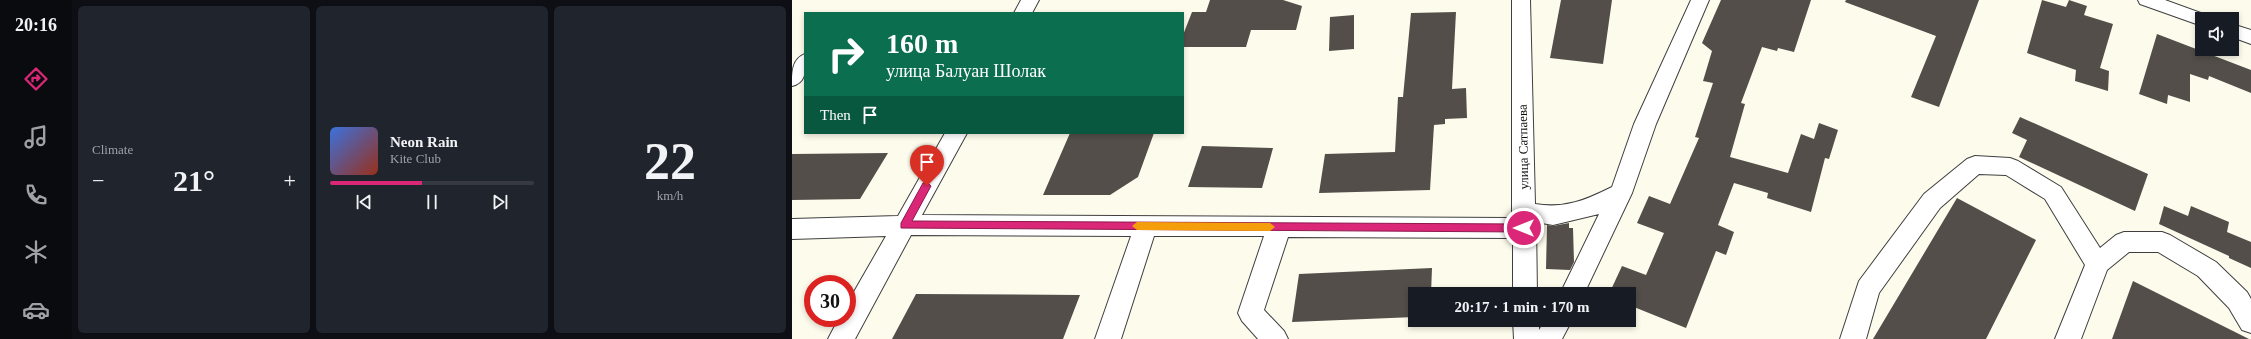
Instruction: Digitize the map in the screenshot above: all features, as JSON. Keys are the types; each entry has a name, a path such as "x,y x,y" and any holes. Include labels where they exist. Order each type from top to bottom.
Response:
{"street":[{"path":"1024,12 1030,0"},
{"name":"улица Сатпаева","path":"1521,0 1525,287"},
{"path":"1575,287 1621,193 1646,124 1700,0"},
{"path":"2147,0 2195,17"},
{"path":"2239,33 2251,37"},
{"path":"792,79 804,62"},
{"path":"841,339 955,134"},
{"path":"1853,339 1868,289 1932,201 1975,165 2010,167 2053,192 2097,264"},
{"path":"792,229 864,228 905,225 1279,227 1524,219 1554,216 1590,208 1621,193"},
{"path":"1108,339 1146,226"},
{"path":"1274,339 1251,313 1279,227"},
{"path":"2068,339 2097,264 2124,242 2162,242 2207,269 2238,300 2251,322"},
{"path":"1526,327 1526,339"},
{"path":"1548,339 1555,327"}],"building":[{"path":"1210,0 1283,0 1302,6 1296,30 1251,30 1246,47 1184,47 1184,32 1192,12 1206,12"},
{"path":"1561,0 1612,0 1603,64 1550,58"},
{"path":"1721,0 1811,0 1794,52 1778,48 1777,51 1762,47 1741,103 1745,104 1730,157 1788,173 1801,134 1814,139 1819,123 1838,130 1829,159 1825,158 1811,212 1767,198 1768,193 1734,183 1718,225 1734,232 1726,255 1716,251 1686,328 1636,308 1636,287 1612,287 1622,266 1646,275 1664,233 1637,223 1649,196 1670,204 1699,138 1695,137 1713,83 1703,81 1712,51 1702,43"},
{"path":"1846,0 1979,0 1939,107 1911,97 1936,36 1845,2"},
{"path":"2042,0 2066,7 2069,0 2087,6 2084,15 2113,24 2100,68 2109,71 2108,91 2075,81 2076,70 2027,53"},
{"path":"1456,12 1452,89 1466,88 1467,118 1445,119 1445,124 1434,125 1430,190 1319,193 1325,154 1395,152 1398,97 1403,97 1411,13"},
{"path":"1354,15 1354,49 1329,51 1330,17"},
{"path":"2157,34 2195,49 2195,56 2214,56 2251,70 2251,93 2209,76 2208,80 2190,74 2190,102 2168,95 2167,104 2139,94"},
{"path":"2020,117 2148,174 2135,211 2019,157 2027,140 2012,133"},
{"path":"1070,134 1154,134 1138,177 1110,195 1043,195"},
{"path":"1202,146 1273,148 1262,188 1188,187"},
{"path":"888,153 860,199 792,200 792,154"},
{"path":"1957,198 2036,240 1986,339 1873,339"},
{"path":"2164,206 2188,216 2191,206 2229,222 2227,232 2251,242 2251,268 2229,258 2229,256 2159,224"},
{"path":"1569,223 1569,228 1573,228 1574,262 1570,270 1546,269 1547,225 1553,226"},
{"path":"1432,268 1431,287 1408,287 1408,317 1292,322 1299,274"},
{"path":"2133,281 2249,339 2112,339"},
{"path":"916,294 1080,295 1063,339 892,339"}],"slow traffic":[{"path":"1137,226 1270,227"}],"route":[{"path":"927,186 905,225 1524,228"}]}
